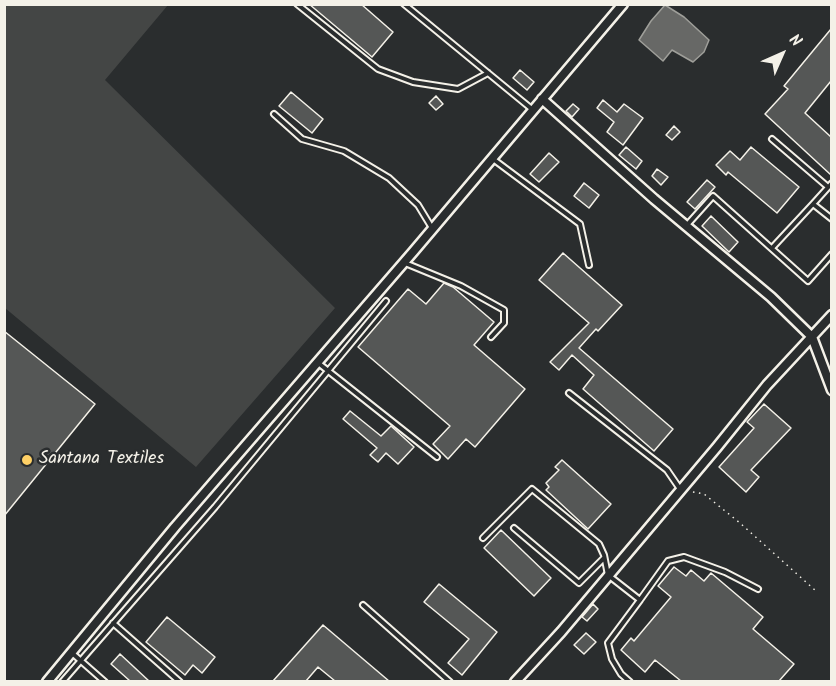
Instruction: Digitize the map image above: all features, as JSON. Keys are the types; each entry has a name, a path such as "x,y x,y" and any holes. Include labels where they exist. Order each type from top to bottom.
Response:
{"street":[{"path":"47,681 175,526 433,229 622,4"},
{"path":"542,99 654,199 771,297 812,337 831,390"},
{"path":"515,681 561,632 767,386 831,315"}],"lane":[{"path":"297,4 378,69 413,82 458,88 488,73"},
{"path":"404,4 533,110"},
{"path":"274,114 302,139 344,151 389,178 418,205 433,229"},
{"path":"772,139 830,185 772,249"},
{"path":"492,159 580,224 588,265"},
{"path":"686,226 712,196 808,280 831,254"},
{"path":"813,204 831,219"},
{"path":"404,262 461,286 504,310 504,323 491,337"},
{"path":"62,681 386,302"},
{"path":"316,361 437,457"},
{"path":"569,393 667,470 681,490"},
{"path":"483,538 532,489 598,544 608,575 640,600"},
{"path":"514,528 579,583 604,558"},
{"path":"630,681 621,674 612,659 608,643 668,561 684,557 725,572 758,589"},
{"path":"363,605 450,681"},
{"path":"113,623 180,681"},
{"path":"72,653 105,681"}],"path":[{"path":"681,490 704,494 816,591"}],"shaded area":[{"path":"4,5 168,5 105,80 335,308 196,467 5,308"},
{"path":"665,5 684,17 709,40 704,52 693,62 672,50 663,61 639,40"}],"building":[{"path":"309,4 361,4 393,32 372,57"},
{"path":"831,29 831,81 805,113 831,137 831,175 765,114 788,89 784,86"},
{"path":"520,70 534,82 527,90 513,78"},
{"path":"291,92 323,119 312,133 279,106"},
{"path":"436,96 443,104 436,110 429,103"},
{"path":"603,100 617,112 624,104 643,118 623,145 607,132 614,122 597,108"},
{"path":"573,104 579,109 572,117 566,111"},
{"path":"674,126 680,132 672,140 666,135"},
{"path":"626,147 642,161 636,169 619,155"},
{"path":"751,147 799,187 777,213 728,172 726,175 716,165 730,151 740,160"},
{"path":"549,153 559,162 539,182 530,174"},
{"path":"657,169 668,177 661,185 652,176"},
{"path":"707,180 715,187 695,209 687,202"},
{"path":"584,183 599,195 589,208 574,196"},
{"path":"711,216 738,242 729,252 702,226"},
{"path":"563,253 622,305 579,348 673,429 654,451 583,389 594,375 572,355 559,370 550,362 589,323 539,280"},
{"path":"444,283 453,287 494,322 474,345 525,389 475,447 466,439 448,459 433,444 450,426 358,347 408,289 426,304"},
{"name":"Santana Textiles","path":"4,331 95,404 4,516"},
{"path":"764,404 791,428 751,470 759,477 746,492 719,467 754,428 747,422"},
{"path":"350,411 381,436 391,426 414,447 398,464 386,453 378,462 370,455 377,448 343,419"},
{"path":"562,460 611,504 588,529 546,490 549,487 546,483 559,470 555,467"},
{"path":"501,530 551,578 534,596 484,548"},
{"path":"674,567 686,576 691,570 704,581 711,573 763,617 753,629 794,664 779,681 681,681 655,660 645,672 621,650 631,638 634,641 671,597 658,586"},
{"path":"439,584 497,632 462,675 448,663 469,639 424,602"},
{"path":"593,604 598,609 587,621 582,617"},
{"path":"167,617 215,657 202,673 193,665 185,675 146,642"},
{"path":"323,625 389,681 335,681 318,667 306,681 273,681"},
{"path":"586,633 596,642 584,654 574,645"},
{"path":"120,654 149,681 130,681 111,664"}],"place":[{"name":"Santana Textiles","path":"27,460"}]}
